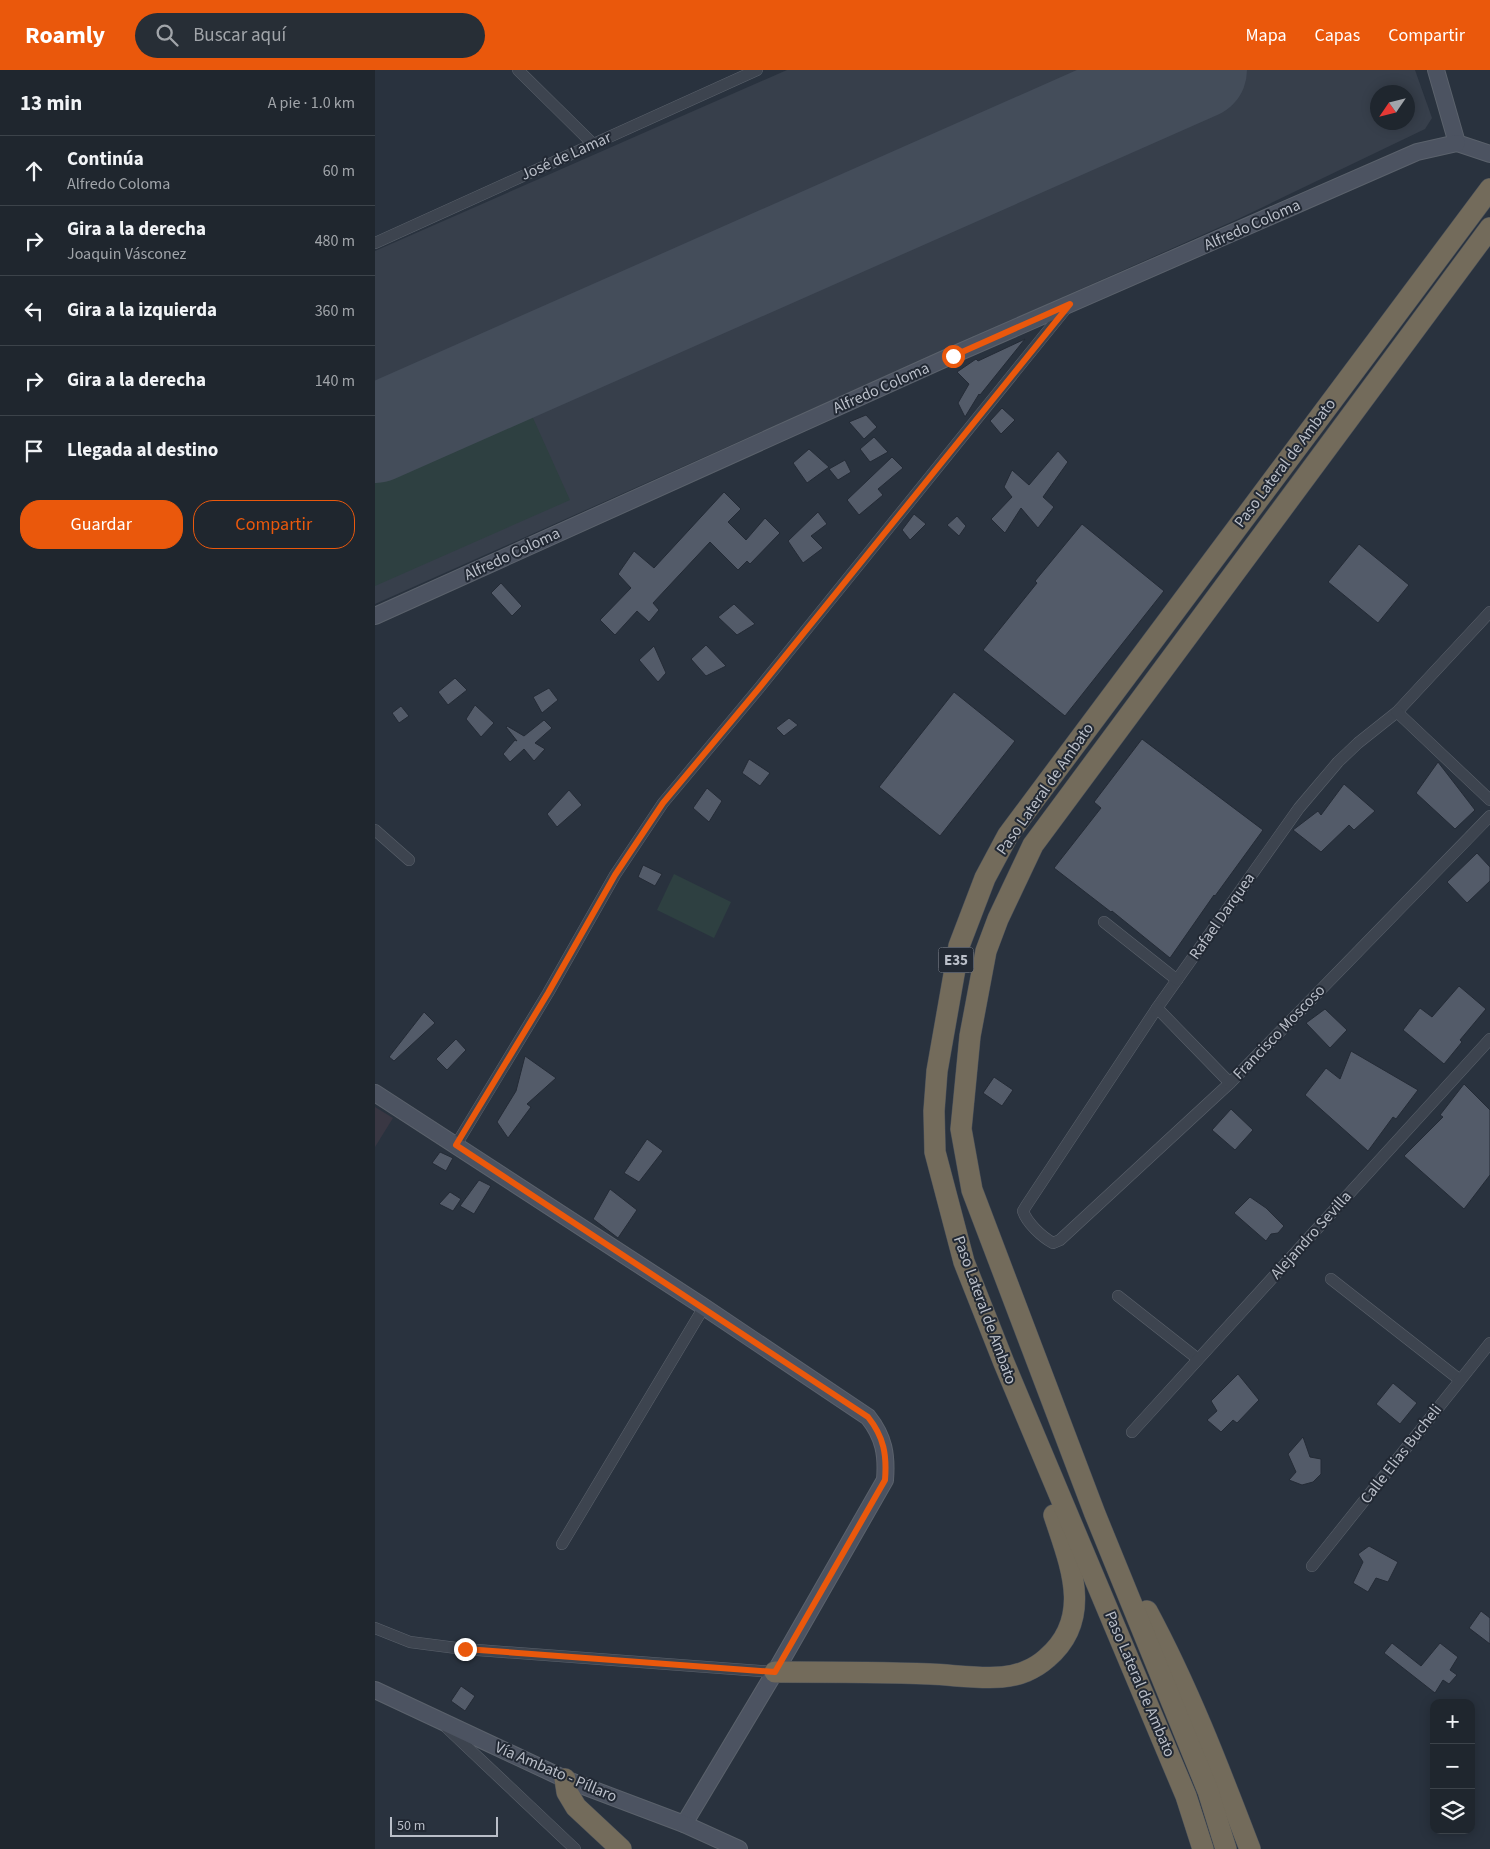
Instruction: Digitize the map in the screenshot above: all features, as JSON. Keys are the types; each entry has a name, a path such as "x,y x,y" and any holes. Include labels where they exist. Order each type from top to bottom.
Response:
{"highway":[{"name":"Paso Lateral de Ambato","path":"1203,1849 1187,1796 1004,1363 964,1262 935,1152 934,1111 937,1071 952,982 959,946 985,878 1008,835 1490,190"},
{"name":"Paso Lateral de Ambato","path":"1226,1849 1208,1791 1095,1514 972,1190 961,1129 970,1036 986,951 998,919 1033,845 1490,228"},
{"path":"1263,493 1283,508"},
{"path":"775,1672 1003,1677 1038,1666 1059,1649 1070,1627 1076,1599 1073,1570 1004,1363"},
{"path":"1095,1514 1169,1651 1250,1849"},
{"path":"565,1780 567,1792 576,1807 621,1849"}],"street":[{"path":"518,70 593,144"},
{"name":"José de Lamar","path":"375,243 757,70"},
{"path":"1436,70 1457,143 1490,154"},
{"name":"Alfredo Coloma","path":"375,616 574,525 1070,304 1417,152 1457,143"},
{"path":"456,1145 548,993 615,875 663,803 760,687 1070,304"},
{"name":"Rafael Darquea","path":"1060,1240 1053,1243 1047,1240 1025,1217 1023,1211 1157,1008 1299,808 1338,762 1357,743 1397,712 1490,612"},
{"path":"1397,712 1490,800"},
{"name":"Francisco Moscoso","path":"1060,1240 1230,1083 1490,816"},
{"path":"375,830 409,860"},
{"path":"1104,922 1177,980"},
{"path":"1157,1008 1230,1083"},
{"name":"Alejandro Sevilla","path":"1132,1432 1490,1039"},
{"path":"375,1093 868,1417 877,1429 883,1443 886,1464 885,1480 775,1672 684,1824"},
{"path":"1331,1280 1459,1380"},
{"path":"1118,1296 1198,1359"},
{"path":"562,1544 703,1307"},
{"name":"Calle Elias Bucheli","path":"1312,1566 1490,1343"},
{"path":"375,1628 410,1642 465,1649 775,1672"},
{"name":"Vía Ambato - Píllaro","path":"375,1690 565,1780 684,1824 739,1849"},
{"path":"437,1719 575,1849"}],"shaded area":[{"path":"787,70 1415,70 1432,118 1425,129 1238,219 375,604 375,251"},
{"path":"524,398 570,500 375,586 375,465"},
{"path":"674,874 731,902 714,938 657,910"},
{"path":"375,1107 393,1118 375,1147"}],"building":[{"path":"1025,339 979,394 965,417 958,403 969,384 957,372 976,359 978,361"},
{"path":"1002,408 1015,420 1001,434 990,421"},
{"path":"866,415 877,427 864,439 849,422"},
{"path":"874,437 888,452 870,462 860,449"},
{"path":"809,449 829,467 807,483 793,463"},
{"path":"1058,451 1068,462 1043,497 1054,507 1038,528 1021,508 1005,533 991,519 1012,497 1004,487 1012,470 1029,485"},
{"path":"892,457 903,468 878,489 883,495 859,515 847,500"},
{"path":"845,460 851,472 838,480 829,469"},
{"path":"724,492 741,509 728,522 746,540 765,518 780,533 750,564 747,561 738,570 710,542 653,603 659,610 649,622 637,611 615,635 600,620 631,588 618,574 634,551 654,568"},
{"path":"818,512 827,524 811,536 823,548 803,563 788,541"},
{"path":"914,514 926,524 910,540 902,530"},
{"path":"957,516 966,526 959,536 947,525"},
{"path":"1082,524 1164,591 1065,716 983,650 1037,583 1035,581"},
{"path":"1359,544 1409,585 1378,623 1328,582"},
{"path":"501,583 522,606 512,616 491,593"},
{"path":"734,604 755,624 737,635 718,617"},
{"path":"706,645 726,666 706,676 691,659"},
{"path":"654,646 666,673 658,682 639,660"},
{"path":"455,678 467,690 448,705 438,692"},
{"path":"549,688 558,700 542,713 533,697"},
{"path":"954,692 1015,741 940,836 879,787"},
{"path":"475,705 494,723 481,737 466,719"},
{"path":"401,706 409,716 399,723 392,713"},
{"path":"789,718 798,725 784,736 776,728"},
{"path":"544,720 552,728 535,743 545,749 534,761 524,749 510,762 503,754 515,740 517,741 506,727 524,736"},
{"path":"1142,739 1263,830 1170,958 1112,911 1054,868 1101,808 1094,802"},
{"path":"749,759 770,773 760,786 742,773"},
{"path":"1438,762 1475,810 1455,829 1416,793"},
{"path":"1344,784 1375,811 1354,830 1349,825 1321,852 1293,830 1318,811 1321,815"},
{"path":"707,788 722,801 709,822 693,808"},
{"path":"569,790 582,805 557,827 547,814"},
{"path":"1477,853 1490,867 1490,881 1467,903 1447,882"},
{"path":"643,865 662,874 655,886 638,877"},
{"path":"1459,986 1486,1009 1460,1040 1462,1042 1444,1064 1403,1030 1420,1008 1432,1017"},
{"path":"1325,1009 1347,1030 1330,1048 1306,1023"},
{"path":"424,1012 435,1023 394,1061 389,1057"},
{"path":"456,1039 466,1050 447,1070 436,1059"},
{"path":"1351,1051 1418,1090 1396,1119 1393,1117 1368,1151 1305,1095 1326,1068 1340,1079"},
{"path":"525,1056 556,1078 527,1104 531,1107 508,1138 497,1122 516,1091"},
{"path":"994,1077 1013,1090 1002,1106 983,1093"},
{"path":"1464,1084 1490,1110 1490,1175 1464,1209 1404,1156 1443,1117 1440,1115"},
{"path":"1231,1109 1253,1130 1235,1150 1212,1130"},
{"path":"647,1139 663,1151 639,1182 624,1173"},
{"path":"440,1152 453,1158 446,1171 432,1163"},
{"path":"479,1180 491,1186 474,1214 460,1206"},
{"path":"610,1189 637,1210 618,1238 593,1219"},
{"path":"450,1192 461,1199 453,1211 439,1204"},
{"path":"1250,1197 1266,1208 1284,1226 1278,1233 1271,1234 1266,1241 1234,1213"},
{"path":"1238,1374 1259,1400 1237,1423 1233,1420 1221,1432 1207,1420 1217,1411 1211,1401"},
{"path":"1393,1383 1417,1403 1400,1424 1376,1404"},
{"path":"1303,1437 1310,1457 1321,1459 1321,1474 1313,1482 1302,1485 1289,1480 1296,1472 1288,1454"},
{"path":"1369,1546 1398,1562 1388,1582 1376,1578 1368,1592 1353,1583 1363,1562 1358,1554"},
{"path":"1481,1611 1490,1618 1490,1644 1469,1628"},
{"path":"1392,1643 1421,1666 1440,1643 1458,1657 1450,1670 1457,1675 1449,1684 1443,1680 1435,1693 1384,1653"},
{"path":"461,1686 475,1696 465,1711 451,1701"}],"runway":[{"path":"375,434 1198,70"}],"route":[{"path":"465,1649 775,1672 885,1480 886,1464 883,1443 877,1429 868,1417 456,1145 548,993 615,875 663,803 760,687 1070,304 953,356"}]}
